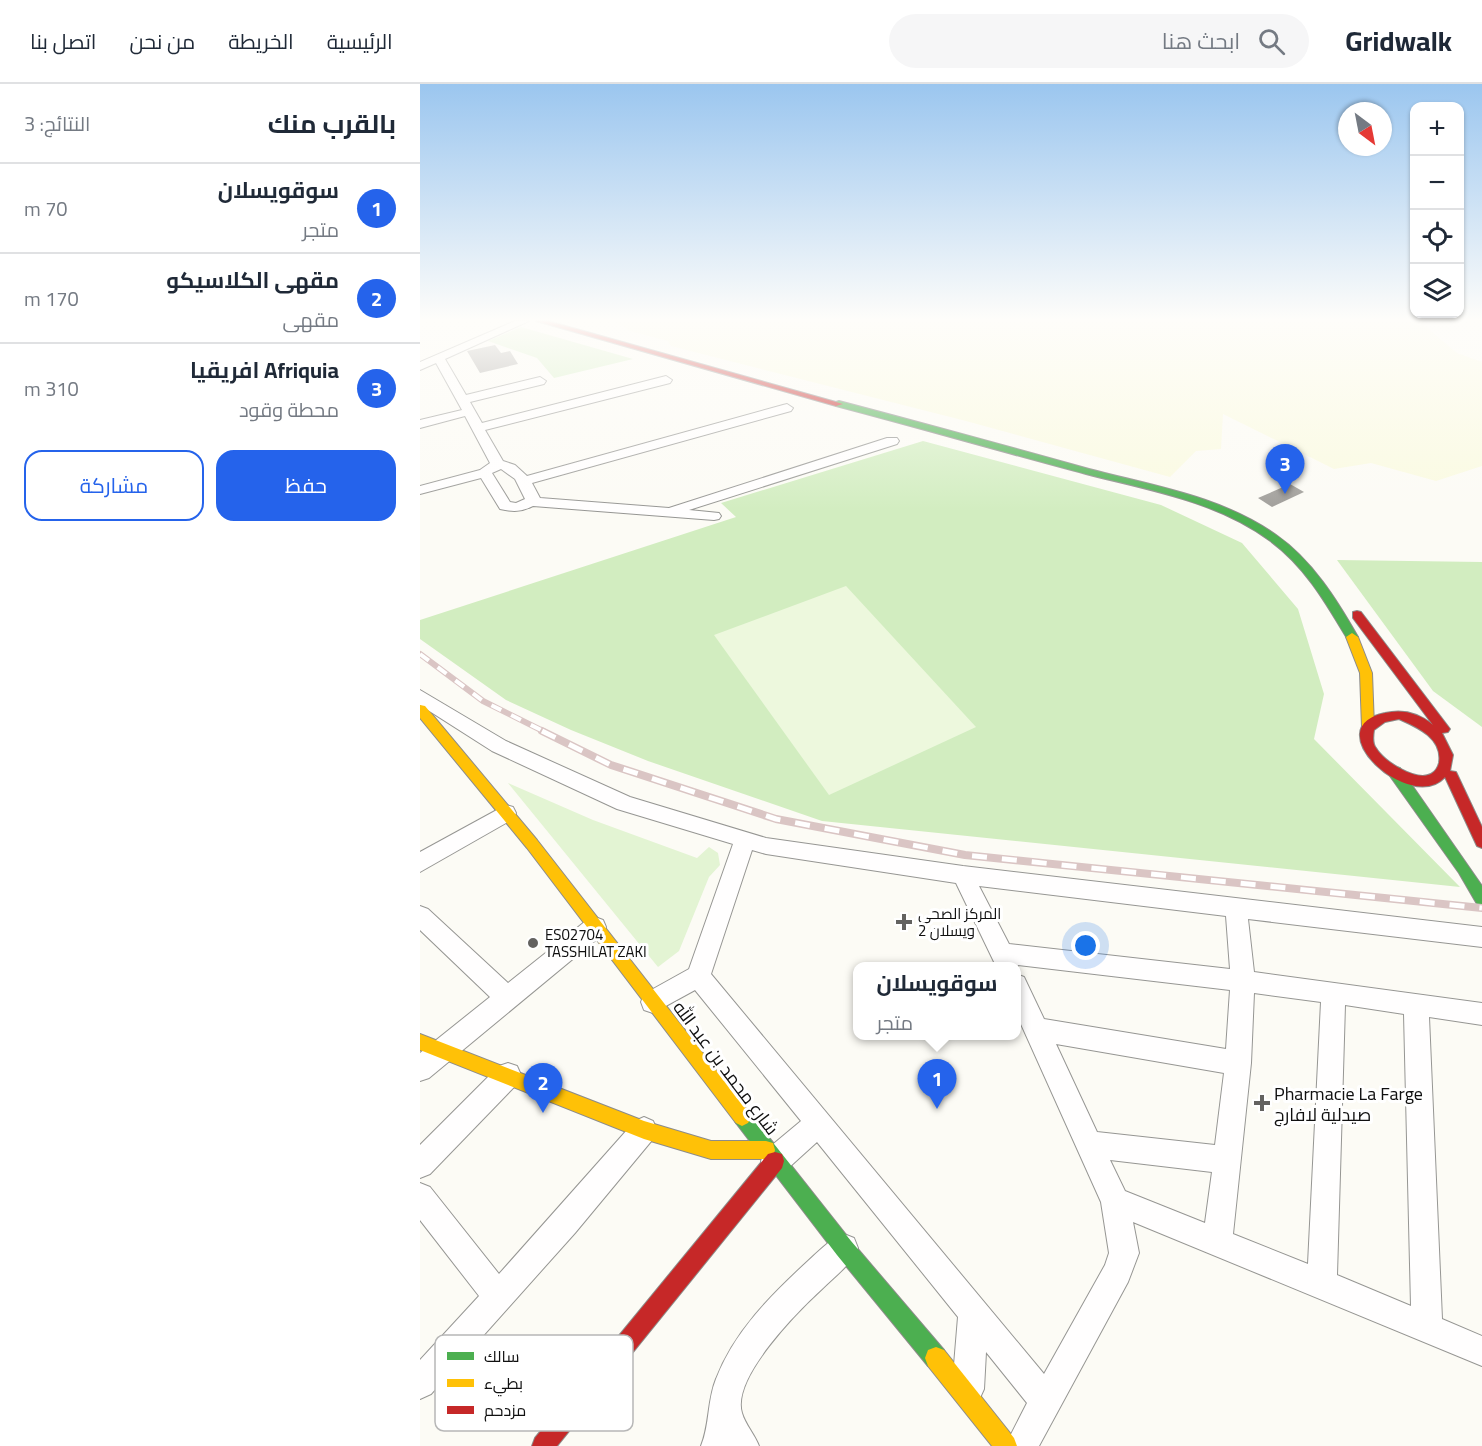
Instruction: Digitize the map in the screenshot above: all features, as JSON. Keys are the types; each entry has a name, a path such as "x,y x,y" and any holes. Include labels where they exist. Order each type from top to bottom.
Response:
{"street":[{"path":"453,385 498,464 515,469 533,498 531,502"},
{"path":"420,424 529,385"},
{"path":"477,428 648,385"},
{"path":"768,385 1169,493 1231,513 1252,524 1286,548 1306,570 1353,635 1364,658 1369,679 1368,727 1365,735 1372,755 1395,772 1464,869 1482,899"},
{"path":"796,385 1172,486 1237,507 1261,518 1304,549 1324,569 1406,682 1457,744"},
{"path":"524,482 788,408"},
{"path":"668,511 892,441"},
{"path":"420,490 485,473 498,464"},
{"path":"485,473 505,506 518,508 531,502 714,516"},
{"path":"420,696 499,746 624,803 766,846 963,875 1482,937"},
{"name":"شارع محمد بن عبد الله","path":"420,709 506,813 770,1155 844,1248 968,1395 1006,1446"},
{"path":"1368,727 1375,720 1400,714 1430,721 1443,729"},
{"path":"1395,772 1425,781 1439,780 1455,772 1482,842"},
{"path":"420,862 506,813"},
{"path":"653,1002 698,976 746,840"},
{"path":"963,875 1005,960 1243,981 1482,1014"},
{"path":"1217,1244 1238,1063 1243,981 1236,908"},
{"path":"420,915 507,996"},
{"path":"420,1069 431,1046 507,996 595,927"},
{"path":"698,976 1046,1401"},
{"path":"1322,1284 1333,992"},
{"path":"1021,994 1114,1202 1124,1253 1118,1272 1021,1446"},
{"path":"1416,1004 1427,1329"},
{"path":"1036,1029 1238,1063"},
{"path":"431,1046 644,1130 711,1150 770,1155"},
{"path":"420,1164 508,1075"},
{"path":"630,1335 770,1155 818,1124"},
{"path":"463,1335 644,1130"},
{"path":"1087,1144 1226,1160"},
{"path":"420,1197 498,1296"},
{"path":"1114,1202 1322,1284 1482,1351"},
{"path":"729,1437 726,1398 731,1380 751,1345 786,1302 844,1248"},
{"path":"968,1395 973,1313"},
{"path":"420,1383 435,1366"},
{"path":"543,1446 555,1431"}],"green space":[{"path":"823,385 1482,385 1482,466 1436,481 1371,463 1334,469 1223,414 1221,449 1196,451 1170,477"},
{"path":"923,441 1161,505 1242,543 1298,609 1324,694 1314,739 1460,887 822,821 648,761 571,730 506,700 420,639 420,620 736,517 721,503"},
{"path":"1337,560 1482,562 1482,727 1433,691"},
{"path":"846,586 976,727 829,795 714,635"},
{"path":"508,783 593,820 697,858 709,847 718,853 720,865 709,877 679,951 658,967"}],"building":[{"path":"1290,484 1304,492 1272,507 1258,498"}],"railway":[{"path":"420,654 483,701 545,732"},
{"path":"542,731 611,765 776,819 965,855 1482,908"}],"traffic: fast":[{"path":"839,404 1161,490 1231,514 1273,538 1297,559 1327,597 1352,637"},
{"path":"1395,772 1464,869 1482,899"},
{"path":"742,1117 844,1248 936,1358"}],"traffic: slow":[{"path":"1352,637 1366,673 1368,727"},
{"path":"420,709 532,844 742,1117"},
{"path":"420,1042 644,1130 711,1150 766,1150"},
{"path":"936,1358 1006,1446"}],"traffic: jam":[{"path":"769,385 839,404"},
{"path":"1357,615 1443,729"},
{"path":"1400,714 1425,725 1440,740 1447,755 1445,768 1436,778 1421,782 1402,777 1372,754 1366,738 1368,728 1381,718 1400,714"},
{"path":"1451,776 1482,842"},
{"path":"633,1335 775,1161"},
{"path":"543,1446 555,1431"}],"place":[{"name":"Afriquia افريقيا","path":"1285,494"},
{"name":"المركز الصحي ويسلان 2","path":"904,922"},
{"name":"ES02704 TASSHILAT ZAKI","path":"533,943"},
{"name":"Pharmacie La Farge صيدلية لافارج","path":"1262,1103"},
{"name":"سوقويسلان","path":"937,1109"},
{"name":"مقهى الكلاسيكو","path":"543,1113"}]}
